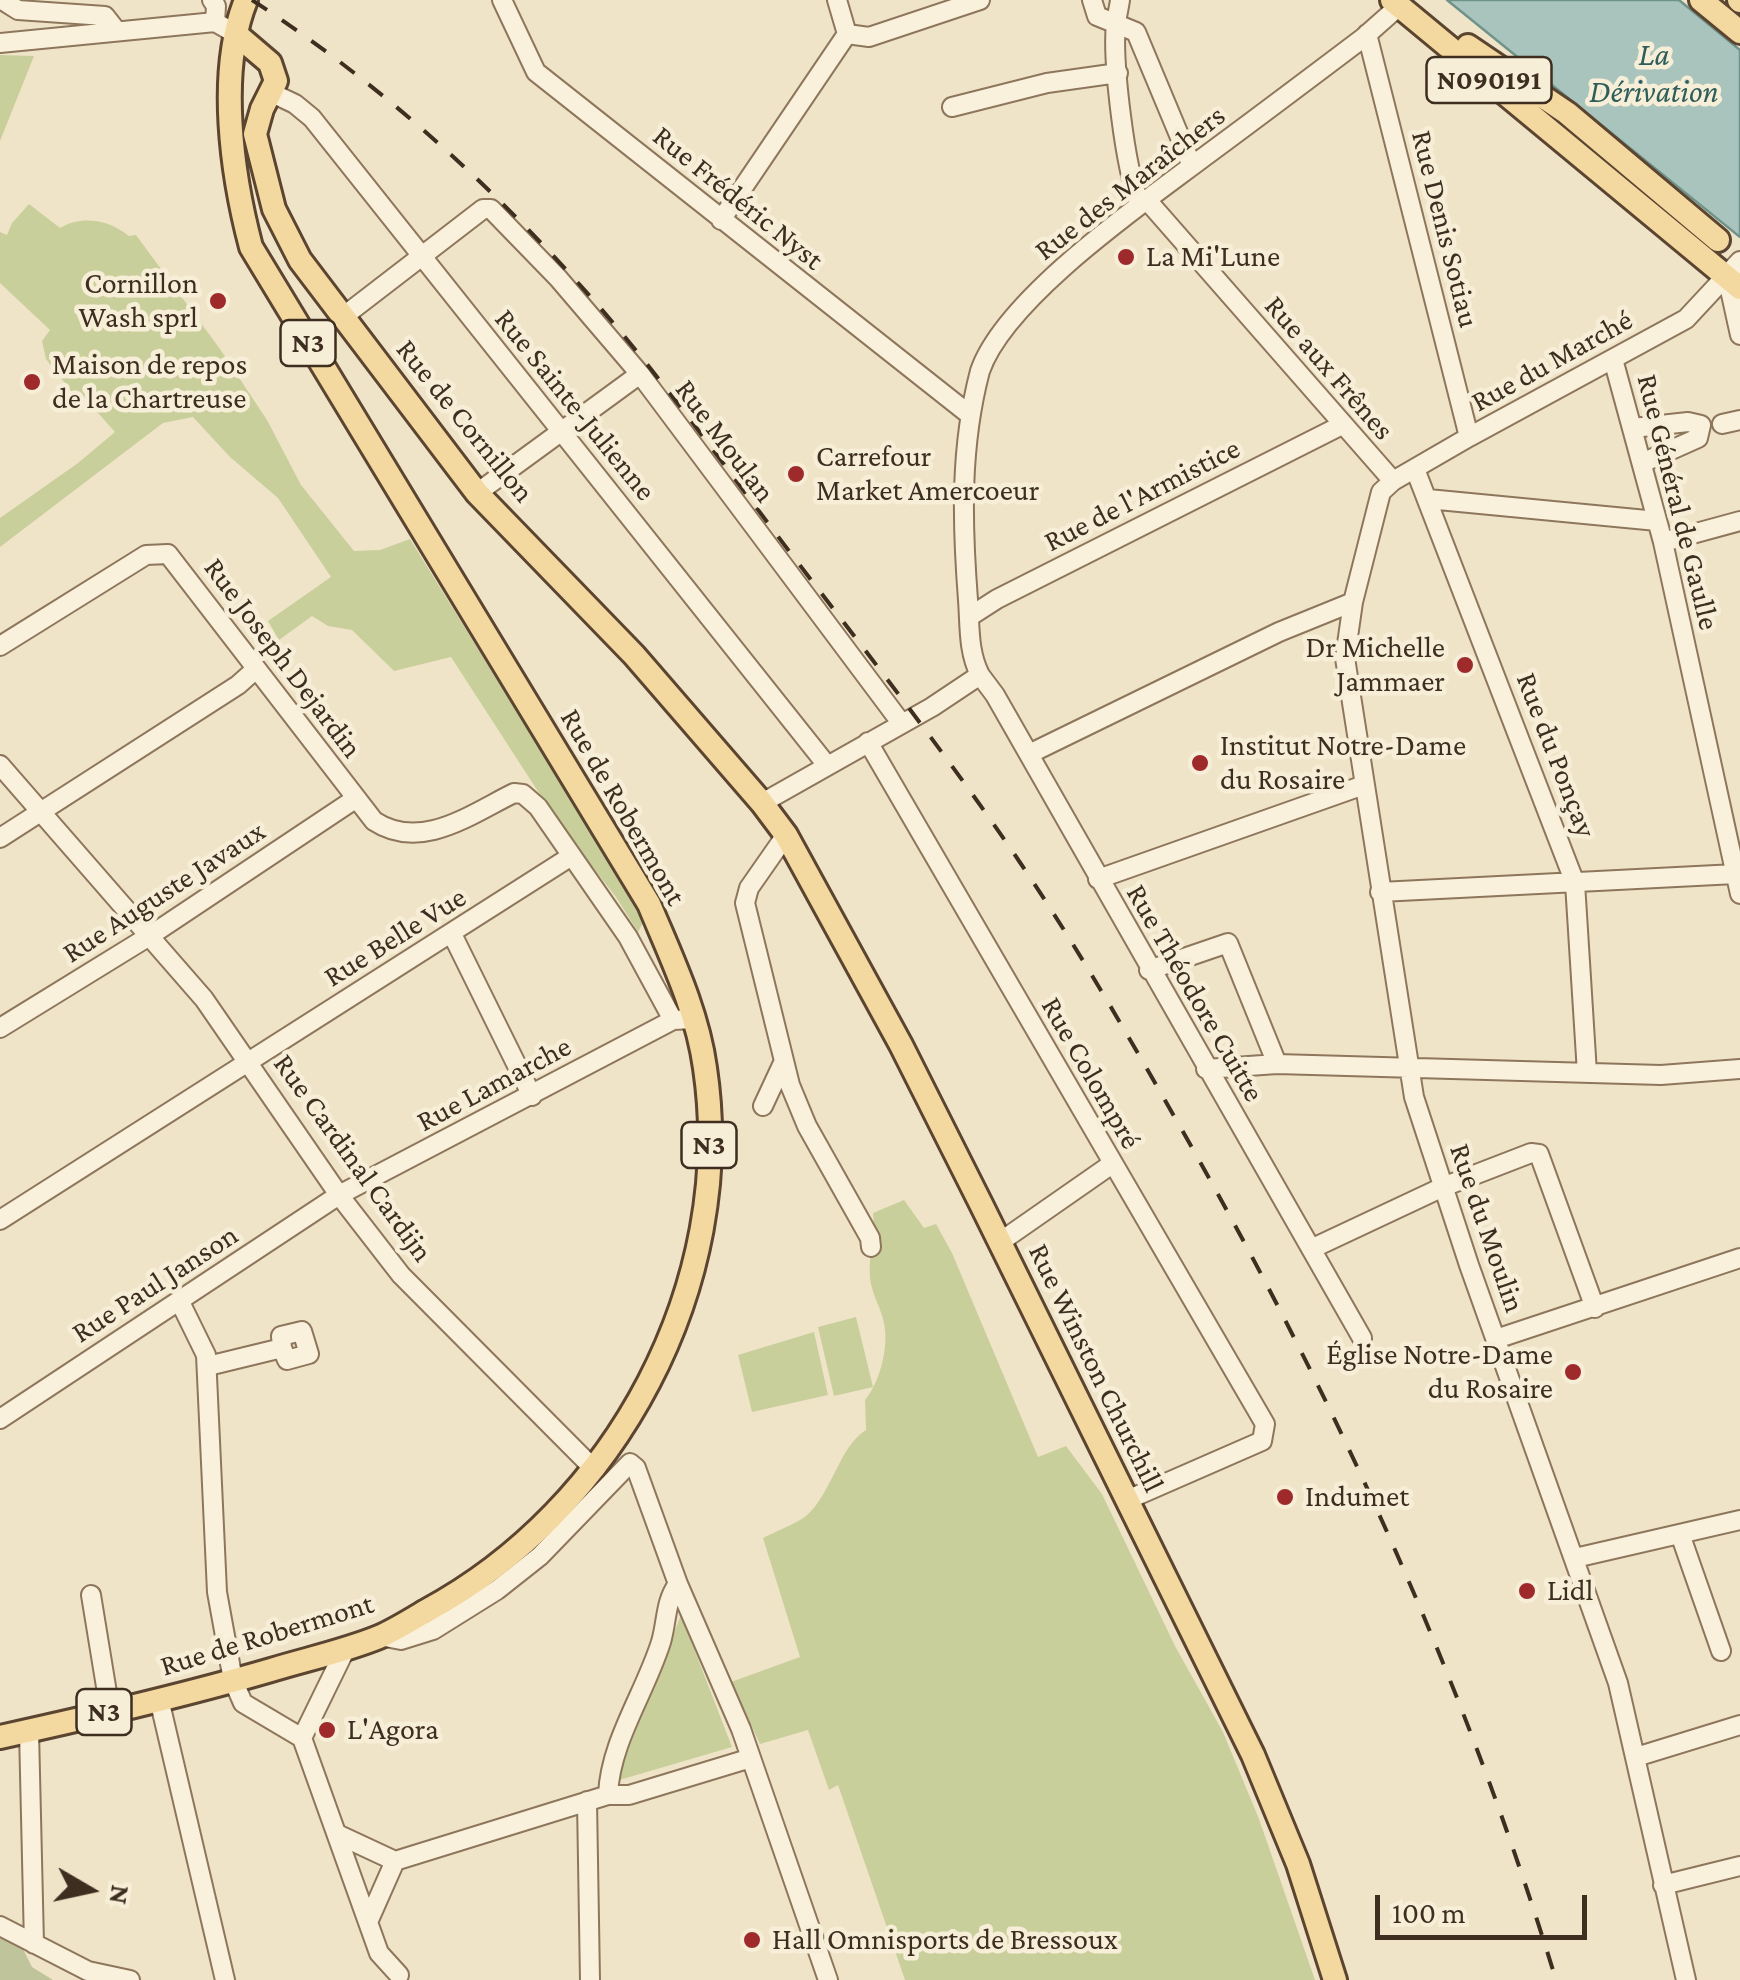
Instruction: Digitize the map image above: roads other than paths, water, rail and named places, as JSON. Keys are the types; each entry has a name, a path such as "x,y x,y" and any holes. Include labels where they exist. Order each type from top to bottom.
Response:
{"main road":[{"name":"N3","path":"236,34 246,0"},
{"path":"1701,0 1740,32"},
{"path":"1396,2 1567,113 1718,240"},
{"name":"N090191","path":"1396,2 1736,275"},
{"path":"236,34 270,62 276,80 272,92"},
{"name":"Rue de Robermont","path":"0,1737 346,1648 380,1636 497,1568 539,1532 594,1469 647,1386 676,1324 698,1244 710,1156 705,1068 683,1019 649,904 252,248 235,177 231,98 236,34"},
{"name":"Rue de Cornillon","path":"272,92 255,134 274,208 300,260 477,494 634,655 762,803"},
{"name":"Rue Winston Churchill","path":"762,803 786,835 901,1045 1253,1755 1298,1864 1335,1980"}],"street":[{"path":"2,0 18,10 104,16 116,30"},
{"path":"212,0 216,6 215,22"},
{"name":"Rue Frédéric Nyst","path":"502,0 536,72 970,415"},
{"path":"837,0 847,34"},
{"path":"847,34 870,37 980,0"},
{"path":"1092,0 1097,16 1136,32 1192,166"},
{"path":"1120,0 1116,23 1118,73 1127,155 1134,190 1143,202"},
{"name":"Rue des Maraîchers","path":"980,675 971,656 962,464 983,360 1012,320 1047,284 1143,202 1367,34 1396,2"},
{"path":"0,43 215,22 236,34"},
{"path":"721,220 847,34"},
{"name":"Rue Denis Sotiau","path":"1367,34 1469,438"},
{"path":"952,107 1047,83 1118,73"},
{"name":"Rue Sainte-Julienne","path":"272,92 312,118 826,764"},
{"name":"Rue aux Frênes","path":"1143,202 1393,481"},
{"name":"Rue Moulan","path":"421,256 487,207 558,278 640,374 902,724"},
{"path":"344,316 421,256"},
{"path":"1736,275 1740,334"},
{"name":"Rue du Marché","path":"1393,481 1686,319 1736,275"},
{"name":"Rue Général de Gaulle","path":"1612,359 1663,542 1740,894"},
{"path":"477,494 640,374"},
{"path":"1632,428 1688,422 1701,425 1698,438 1642,463"},
{"name":"Rue de l'Armistice","path":"969,618 997,598 1342,425"},
{"name":"Rue du Ponçay","path":"1415,469 1576,883 1587,1073"},
{"name":"Rue du Moulin","path":"1393,481 1378,496 1345,658 1414,1097 1618,1683 1686,1980"},
{"path":"1428,499 1657,521"},
{"path":"1663,542 1740,520"},
{"name":"Rue Joseph Dejardin","path":"0,646 146,555 168,554 374,822 413,835 445,827 514,793 523,794 538,808 570,857"},
{"path":"1029,754 1279,632 1354,602"},
{"path":"0,838 238,685 256,669"},
{"path":"762,803 980,675"},
{"name":"Rue Théodore Cuitte","path":"980,675 1029,754 1362,1338"},
{"name":"Rue Colompré","path":"868,742 1265,1424 1262,1441 1127,1500"},
{"name":"Rue Cardinal Cardijn","path":"0,765 204,999 339,1195 401,1275 594,1469"},
{"path":"1098,879 1364,784"},
{"name":"Rue Auguste Javaux","path":"0,1028 151,935 355,799"},
{"path":"786,835 749,888 746,902 790,1085 807,1126 870,1238 871,1247"},
{"path":"570,857 683,1019"},
{"name":"Rue Belle Vue","path":"0,1220 570,857"},
{"path":"1380,892 1736,874"},
{"path":"452,934 532,1096"},
{"path":"1149,970 1228,943 1277,1064"},
{"name":"Rue Lamarche","path":"339,1195 683,1019"},
{"path":"763,1106 783,1063"},
{"path":"1206,1069 1277,1064 1660,1075 1740,1068"},
{"path":"1311,1249 1443,1187 1531,1153 1539,1154 1595,1308"},
{"path":"1000,1242 1112,1164"},
{"name":"Rue Paul Janson","path":"0,1418 339,1195"},
{"path":"1496,1338 1740,1258"},
{"path":"180,1302 196,1329 208,1366 217,1592 233,1680 243,1704 302,1738 380,1953 399,1974"},
{"path":"208,1366 282,1348"},
{"path":"380,1636 402,1640 434,1630 497,1590 540,1556 630,1464 636,1468 678,1584 752,1758 828,1980"},
{"path":"1575,1558 1740,1520"},
{"path":"1680,1534 1722,1651"},
{"path":"608,1795 611,1768 659,1648 670,1594 678,1584"},
{"path":"91,1595 110,1710"},
{"path":"302,1738 346,1648"},
{"path":"159,1699 225,1980"},
{"path":"1636,1757 1740,1724"},
{"path":"30,1731 34,1944"},
{"path":"337,1834 395,1862 608,1795 629,1795 752,1758"},
{"path":"587,1802 590,1980"},
{"path":"368,1922 395,1862"},
{"path":"1663,1885 1740,1866"},
{"path":"0,1926 88,1971 130,1980"}],"water":[{"name":"La Dérivation","path":"1447,0 1679,0 1740,50 1740,237"}],"railway":[{"path":"252,0 391,102 518,219 596,303 906,704 1041,894 1239,1232 1344,1439 1393,1544 1481,1759 1556,1980"}],"place":[{"name":"La Mi'Lune","path":"1126,257"},
{"name":"Cornillon Wash sprl","path":"218,301"},
{"name":"Maison de repos de la Chartreuse","path":"32,382"},
{"name":"Carrefour Market Amercoeur","path":"796,474"},
{"name":"Dr Michelle Jammaer","path":"1465,665"},
{"name":"Institut Notre-Dame du Rosaire","path":"1200,763"},
{"name":"Église Notre-Dame du Rosaire","path":"1573,1372"},
{"name":"Indumet","path":"1285,1497"},
{"name":"Lidl","path":"1527,1591"},
{"name":"L'Agora","path":"327,1730"},
{"name":"Hall Omnisports de Bressoux","path":"752,1940"}]}
